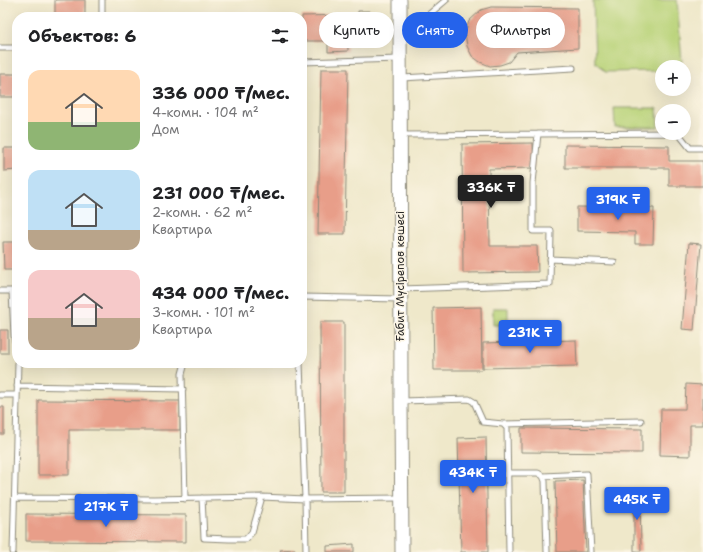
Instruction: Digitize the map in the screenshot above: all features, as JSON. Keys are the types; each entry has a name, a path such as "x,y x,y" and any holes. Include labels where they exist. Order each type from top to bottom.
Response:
{"street":[{"name":"Ғабит Мүсірепов көшесі","path":"400,0 402,552"}],"lane":[{"path":"102,0 102,12"},
{"path":"400,39 446,0"},
{"path":"0,48 12,48"},
{"path":"307,62 400,59"},
{"path":"401,78 573,68"},
{"path":"400,135 678,133 690,148 703,148"},
{"path":"307,297 400,294 550,284 551,230 533,231 533,183 538,134"},
{"path":"550,259 614,262"},
{"path":"0,291 12,291"},
{"path":"13,552 18,368"},
{"path":"184,368 182,374 185,499"},
{"path":"300,368 306,552"},
{"path":"17,386 183,389"},
{"path":"0,395 17,395"},
{"path":"401,401 469,399 474,402 483,422 503,424 641,421"},
{"path":"503,424 507,428 508,435 509,552"},
{"path":"509,473 538,473 543,476 588,474 591,552"},
{"path":"543,476 545,481 547,552"},
{"path":"202,498 204,538 229,539 246,538 252,532 262,497"},
{"path":"15,498 402,498"}],"green space":[{"path":"593,0 677,0 682,60 655,60 655,71 605,72 595,62"},
{"path":"614,108 655,108 655,127 615,127"},
{"path":"493,308 508,308 508,325 493,325"}],"building":[{"path":"55,0 85,0 85,12 55,12"},
{"path":"491,7 578,8 578,48 517,52 509,62 490,66 480,62 472,56 468,48 468,24 476,15 476,48 565,48 565,12 479,12"},
{"path":"358,11 370,11 370,12"},
{"path":"307,16 319,16 319,41 307,41"},
{"path":"328,48 348,48 348,51 328,52"},
{"path":"321,69 348,69 345,234 318,234"},
{"path":"0,74 12,74 12,97 0,97"},
{"path":"533,143 534,168 489,169 490,246 537,246 538,272 463,273 462,144"},
{"path":"565,145 669,146 669,161 703,161 703,186 669,186 669,168 565,168"},
{"path":"4,148 12,148 12,170 4,171"},
{"path":"577,207 654,208 653,244 635,244 635,232 577,231"},
{"path":"3,242 12,242 12,270 4,270"},
{"path":"689,243 701,244 694,330 682,329"},
{"path":"481,307 482,370 434,370 433,308"},
{"path":"320,322 344,322 344,492 321,492"},
{"path":"0,330 8,330 8,353 0,353"},
{"path":"576,340 577,366 483,368 483,343"},
{"path":"686,384 703,385 703,425 690,425 690,456 660,455 661,409 685,409"},
{"path":"38,400 180,401 180,430 69,430 69,475 38,475"},
{"path":"0,407 4,407 4,434 0,434"},
{"path":"521,428 642,429 642,453 521,452"},
{"path":"486,437 488,552 461,552 458,438"},
{"path":"583,480 586,552 557,552 555,481"},
{"path":"634,490 640,490 641,551 634,551"},
{"path":"26,514 186,515 186,542 26,541"},
{"path":"354,544 354,552 327,552 327,546"},
{"path":"295,549 295,552 281,552 280,550"}]}
